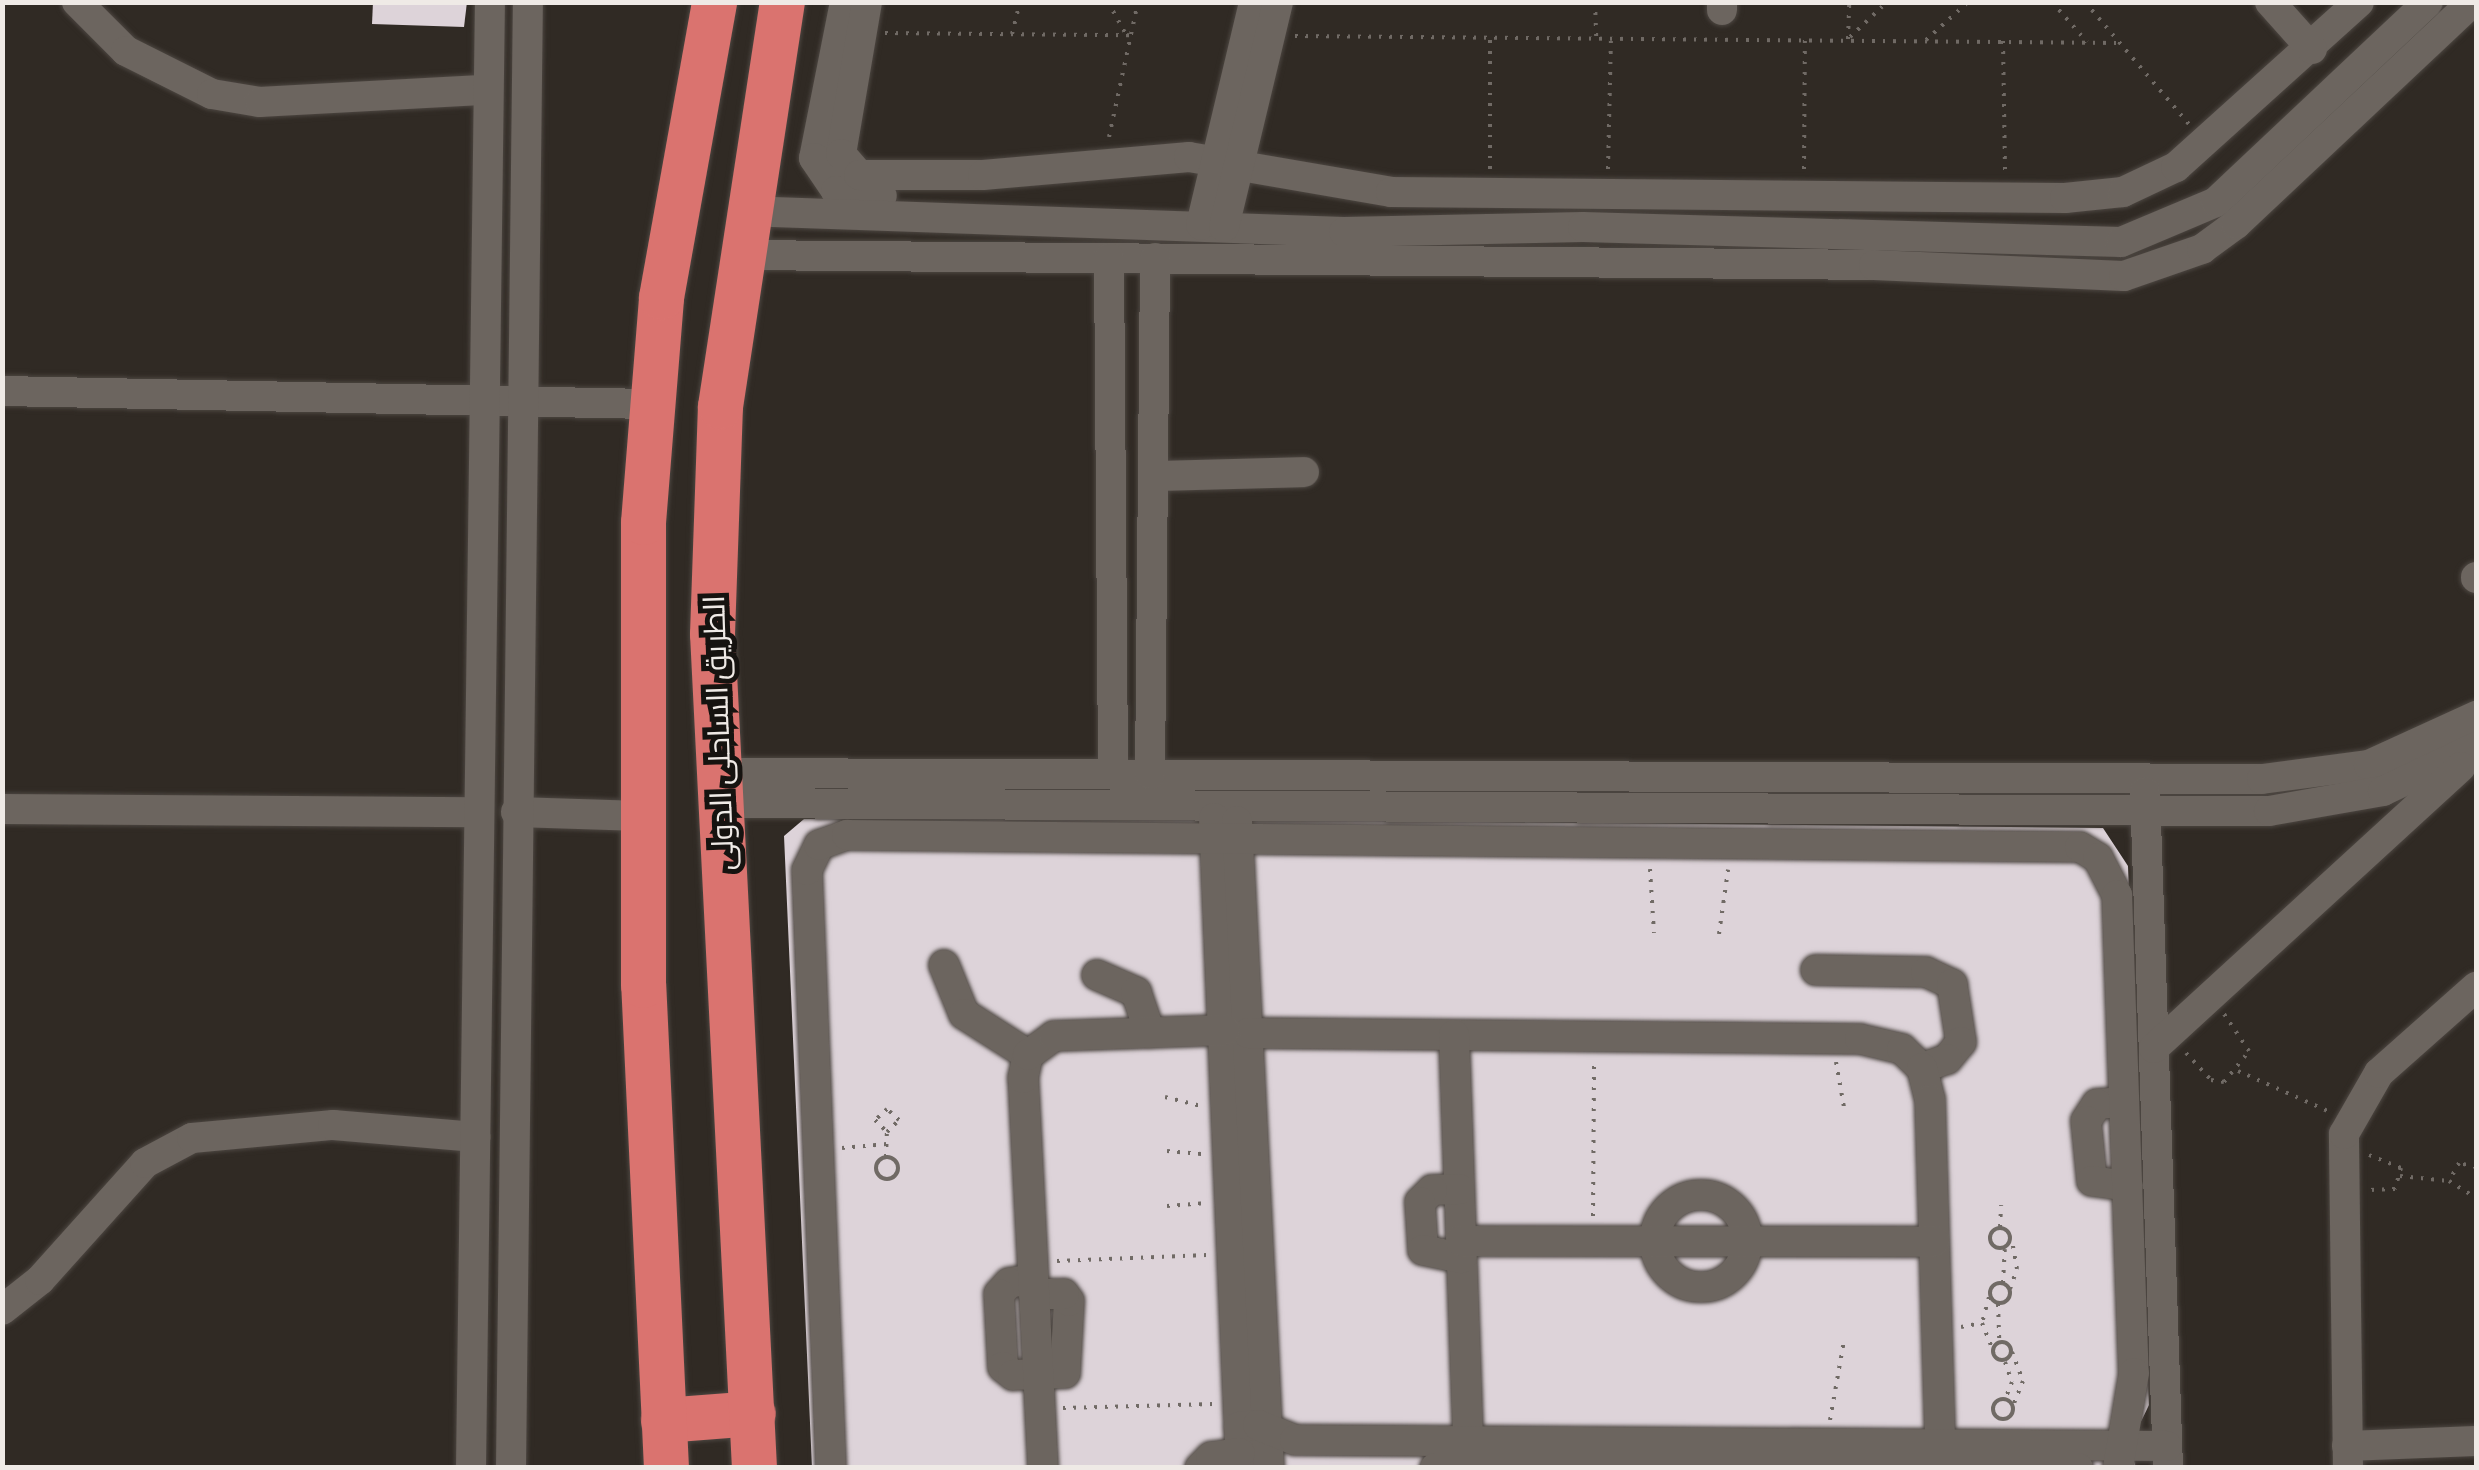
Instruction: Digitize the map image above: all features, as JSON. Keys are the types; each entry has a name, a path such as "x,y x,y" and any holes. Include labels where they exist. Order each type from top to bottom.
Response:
{"highway":[{"path":"666,1468 641,816 650,404 714,2"},
{"name":"الطريق الساحلى الدولى","path":"754,1468 717,788 719,426 744,210 782,2"},
{"path":"664,1420 753,1412"}],"street":[{"path":"77,2 126,51 212,94 260,102 485,90"},
{"path":"471,1468 485,90 490,2"},
{"path":"511,1468 518,399 528,2"},
{"path":"844,2 815,143 835,173 866,196 985,195 1191,177 1227,167"},
{"path":"835,173 867,2"},
{"path":"1227,167 1254,2"},
{"path":"1212,226 1278,2"},
{"path":"2270,2 2312,49"},
{"path":"835,173 869,176 1103,166 1188,158 1391,192 2005,196 2123,192 2206,144 2359,2"},
{"path":"744,210 1301,230 1817,230 2121,242 2155,234 2216,202 2428,2"},
{"path":"738,255 1874,265 2124,276 2202,250 2236,224 2472,2"},
{"path":"1084,224 1095,257 1112,774"},
{"path":"1301,230 1302,260"},
{"path":"1150,774 1155,258"},
{"path":"2,391 650,404"},
{"path":"1154,476 1304,472"},
{"path":"717,788 1224,800 2145,794 2316,777 2421,747 2476,716"},
{"path":"717,788 1150,774 2145,794 2327,805 2383,792 2476,749"},
{"path":"2162,1042 2476,749"},
{"path":"1435,1468 1727,1458 1820,1442 1940,1443 2168,1457 2162,1042 2145,794"},
{"path":"1224,800 1236,1032 1245,1436"},
{"path":"2,809 641,816"},
{"path":"831,1468 806,885 819,845 847,835 1728,840 2080,847 2098,858 2117,895 2134,1373 2118,1456"},
{"path":"944,965 964,1014 1028,1055"},
{"path":"1816,970 1926,972 1952,984 1961,1042 1922,1068"},
{"path":"1097,974 1136,992 1150,1032"},
{"path":"2476,987 2379,1073 2344,1134 2339,1190 2347,1457 2476,1441"},
{"path":"1043,1468 1022,1078 1028,1055 1054,1036 1150,1032 1827,1039 1890,1043 1922,1068 1930,1100 1940,1443"},
{"path":"1236,1032 1228,1122 1245,1436 1268,1468"},
{"path":"1454,1035 1468,1440"},
{"path":"2,1310 40,1280 145,1163 192,1138 333,1125 475,1136"},
{"path":"1658,1241 1666,1205 1726,1200 1740,1207 1744,1242"},
{"path":"1461,1249 1592,1241 1934,1242"},
{"path":"1200,1468 1245,1436 1295,1440 1468,1440 1727,1458 2078,1468"}],"path":[{"path":"1012,34 1020,2"},
{"path":"1108,2 1128,35"},
{"path":"1103,166 1138,2"},
{"path":"1594,2 1596,40"},
{"path":"1848,39 1849,2"},
{"path":"1848,39 1887,2"},
{"path":"1926,40 1968,2"},
{"path":"2052,2 2086,42"},
{"path":"2085,2 2206,144"},
{"path":"861,33 1128,35"},
{"path":"1270,36 2119,42"},
{"path":"1490,38 1490,194"},
{"path":"1804,194 1805,39"},
{"path":"1607,194 1611,40"},
{"path":"2002,41 2005,196"},
{"path":"1719,934 1728,840"},
{"path":"1649,892 1654,932"},
{"path":"2162,1042 2211,1080 2224,1082 2249,1051 2213,998"},
{"path":"1592,1241 1594,1037"},
{"path":"1827,1039 1845,1113"},
{"path":"2236,1070 2396,1162 2400,1176 2392,1190 2339,1190"},
{"path":"1165,1097 1190,1100 1228,1122"},
{"path":"886,1157 898,1167 889,1180 876,1169 886,1157 888,1132 898,1120 886,1108 876,1120 888,1132"},
{"path":"818,1150 887,1144"},
{"path":"1167,1151 1229,1156"},
{"path":"2449,1181 2460,1163 2476,1166"},
{"path":"2400,1176 2449,1181 2476,1198"},
{"path":"1167,1206 1230,1195"},
{"path":"2000,1205 2000,1228 1991,1243 2004,1248"},
{"path":"1994,1354 1999,1342 1998,1303 2010,1289 2017,1258 2011,1238 2000,1228"},
{"path":"1999,1342 2012,1352 2023,1381 2008,1418 1998,1418 1993,1408 2005,1399 2012,1382 2004,1360 1994,1354 1982,1323 1990,1295 2003,1283 2004,1248 2011,1238"},
{"path":"1033,1279 1233,1254"},
{"path":"2003,1283 2010,1289"},
{"path":"1990,1295 1998,1303"},
{"path":"1820,1442 1844,1341"},
{"path":"2004,1360 2012,1352"},
{"path":"2005,1399 2012,1406"},
{"path":"1040,1408 1245,1436"}],"building":[{"path":"373,2 467,2 464,27 372,24"},
{"path":"804,819 2103,828 2128,866 2149,1405 2136,1432 2135,1468 812,1468 784,836"}]}
